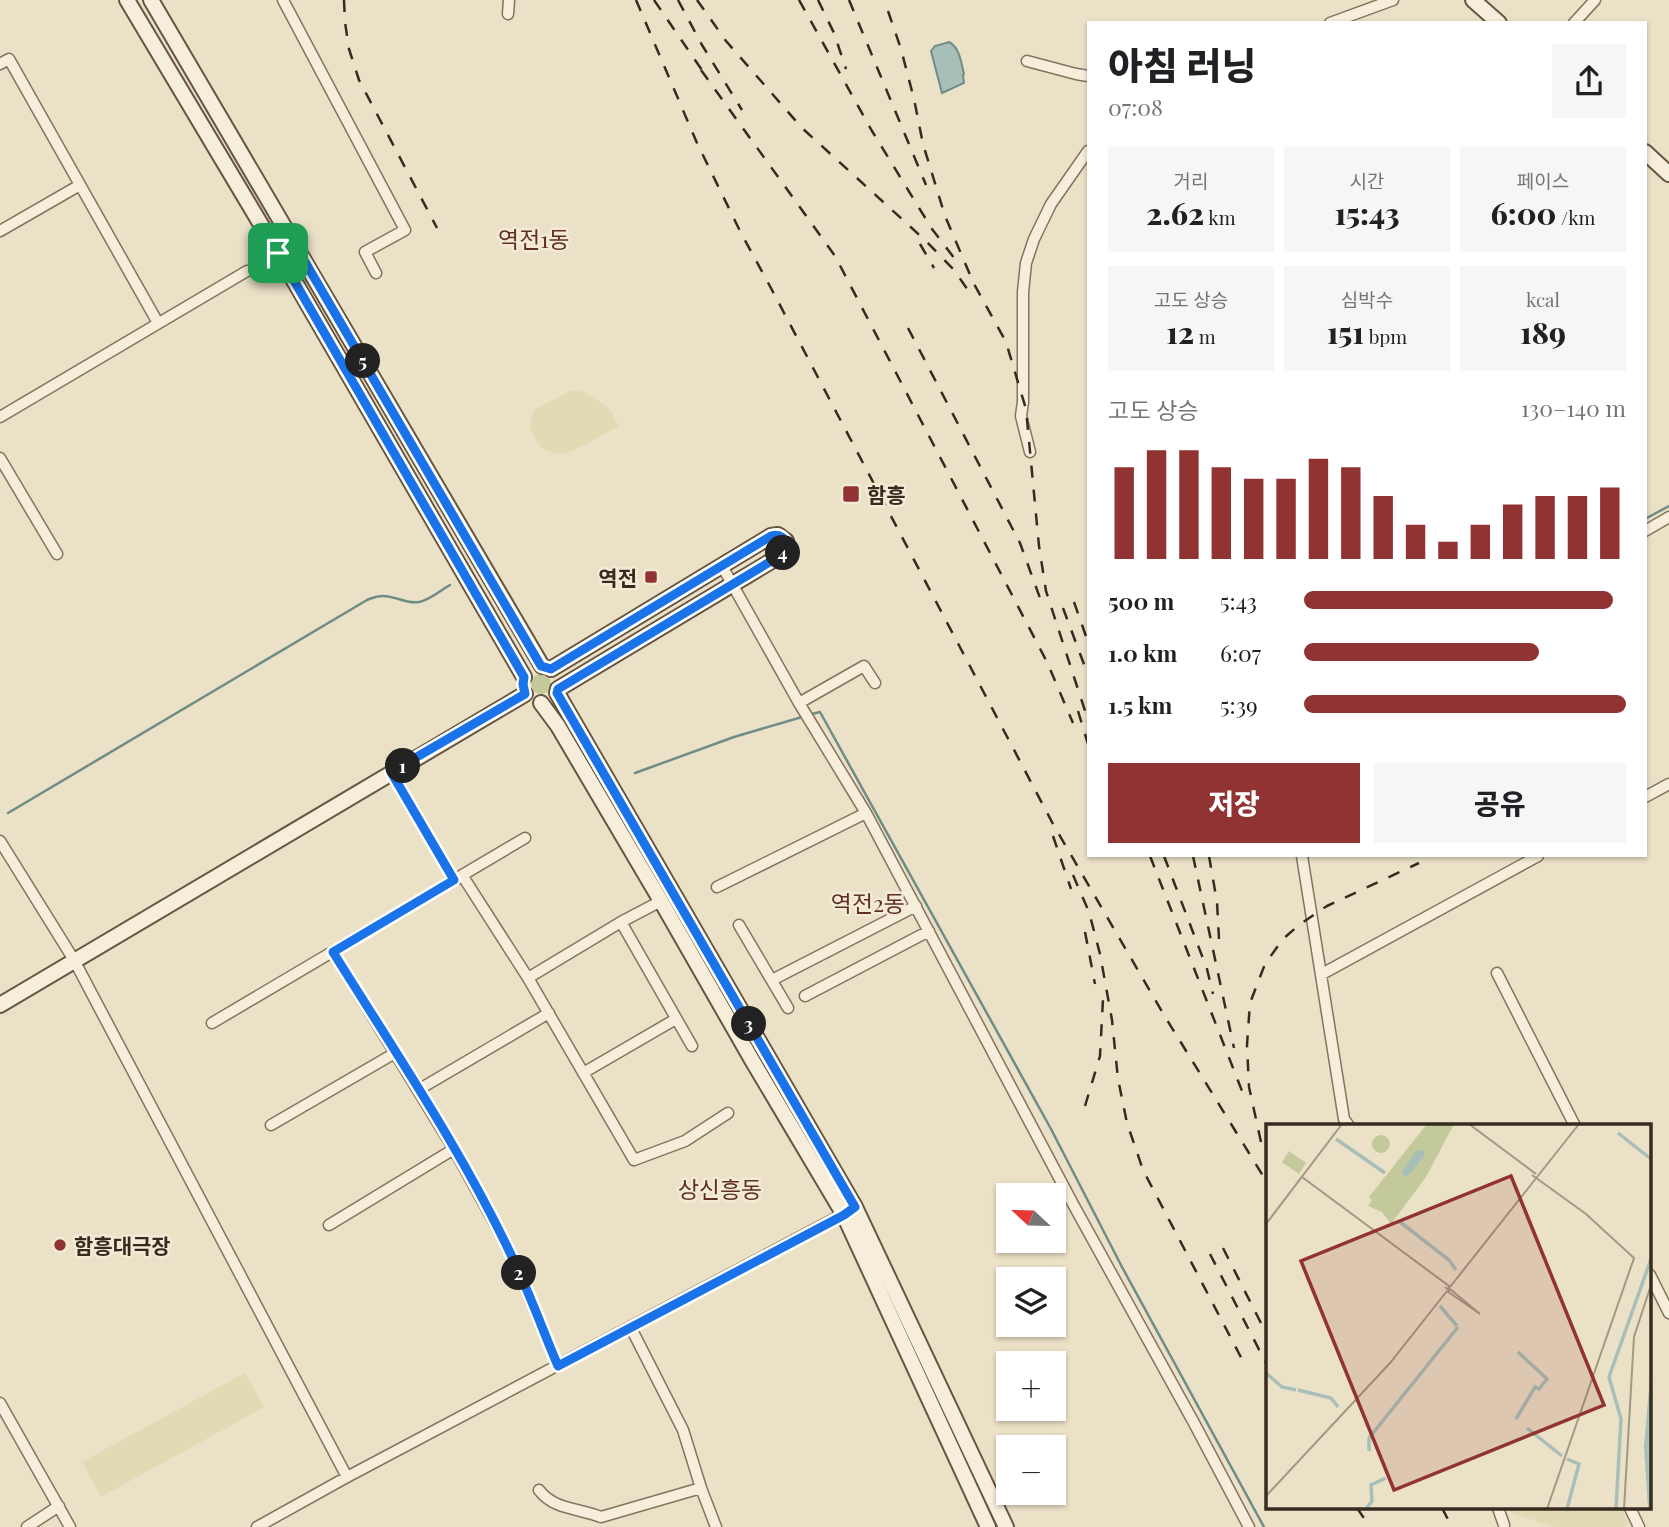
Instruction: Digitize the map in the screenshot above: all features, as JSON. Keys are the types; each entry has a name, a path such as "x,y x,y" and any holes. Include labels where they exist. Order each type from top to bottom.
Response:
{"main road":[{"path":"127,0 278,253 524,677"},
{"path":"151,0 546,667 558,676 557,691 850,1211 1006,1527"},
{"path":"1473,0 1497,21"},
{"path":"1647,154 1669,174"},
{"path":"541,703 783,554 786,541 778,535 771,536 546,667 529,670 524,677 525,694 541,703 558,726 752,1060 850,1211 988,1527"},
{"path":"0,1004 525,694"}],"street":[{"path":"283,0 405,230 365,252 376,273"},
{"path":"508,14 509,0"},
{"path":"1335,21 1393,0"},
{"path":"1576,21 1595,0"},
{"path":"0,64 9,59 158,323"},
{"path":"1027,61 1087,76"},
{"path":"1030,452 1021,416 1026,263 1051,204 1087,152"},
{"path":"0,231 80,185"},
{"path":"260,264 294,243"},
{"path":"0,416 247,271"},
{"path":"0,458 57,554"},
{"path":"1647,530 1669,517"},
{"path":"722,566 799,703 866,813 1248,1527"},
{"path":"799,703 864,666 875,683"},
{"path":"391,772 458,877 528,978 634,1160 685,1141 728,1113"},
{"path":"1647,796 1669,784"},
{"path":"717,887 866,813"},
{"path":"212,1023 525,838"},
{"path":"0,841 74,960 347,1477"},
{"path":"1302,857 1344,1119 1348,1124"},
{"path":"1322,974 1536,857"},
{"path":"528,978 661,901"},
{"path":"772,979 916,906"},
{"path":"621,922 692,1046"},
{"path":"739,925 788,1007"},
{"path":"805,996 929,931"},
{"path":"333,952 454,1149 514,1260 558,1366"},
{"path":"1497,973 1574,1124"},
{"path":"418,1090 549,1013"},
{"path":"583,1073 676,1019"},
{"path":"271,1125 395,1053"},
{"path":"329,1225 454,1149"},
{"path":"257,1527 271,1524 347,1477 850,1211"},
{"path":"1652,1279 1669,1313"},
{"path":"631,1328 682,1430 716,1527"},
{"path":"0,1403 70,1527"},
{"path":"539,1490 555,1505 601,1517 701,1488"},
{"path":"27,1527 59,1506"},
{"path":"1499,1510 1506,1527"},
{"path":"1631,1510 1639,1527"}],"shaded area":[{"path":"580,390 610,410 619,426 573,451 558,454 546,450 538,444 530,428 532,414 536,409 570,391"},
{"path":"245,1373 264,1407 101,1497 82,1462"},
{"path":"1510,1510 1623,1510 1629,1525 1555,1527"}],"green space":[{"path":"537,674 545,674 551,684 545,694 537,694 531,688 531,680"}],"water":[{"path":"949,42 960,56 964,83 942,93 931,51 935,46"}],"waterway":[{"path":"1647,518 1669,506"},
{"path":"8,813 367,600 383,596 419,602 450,585"},
{"path":"812,714 820,712 1051,1129 1122,1267 1264,1527"},
{"path":"635,773 734,737 802,717"}],"railway":[{"path":"344,0 349,49 359,80 437,228"},
{"path":"636,0 697,143 741,233 1053,824 1164,1015 1266,1181"},
{"path":"654,0 706,76"},
{"path":"678,0 742,110"},
{"path":"697,0 726,41 802,128 926,241 954,270 972,296"},
{"path":"799,0 872,131 932,229 958,263"},
{"path":"818,0 834,33 846,69"},
{"path":"849,0 926,185"},
{"path":"888,11 901,49 923,144 945,216 974,284 1006,342 1026,409 1046,591 1087,717"},
{"path":"701,70 835,256 1047,662 1073,723"},
{"path":"920,244 934,268"},
{"path":"908,328 1020,543 1040,598"},
{"path":"1074,602 1087,639"},
{"path":"1063,608 1087,672"},
{"path":"1078,711 1087,741"},
{"path":"1053,836 1071,889"},
{"path":"1150,857 1244,1096"},
{"path":"1164,857 1207,969 1213,994"},
{"path":"1193,857 1234,1048"},
{"path":"1209,857 1217,902 1219,939"},
{"path":"1261,1142 1249,1087 1247,1045 1250,1003 1265,964 1283,939 1327,906 1419,863"},
{"path":"1073,875 1089,912 1100,954 1112,1020 1118,1079 1127,1123 1143,1170 1245,1365"},
{"path":"1085,932 1095,984"},
{"path":"1085,1106 1100,1056 1103,999"},
{"path":"1223,1248 1266,1333"},
{"path":"1210,1254 1266,1363"},
{"path":"1358,1510 1370,1527"},
{"path":"1443,1510 1452,1527"}],"place":[{"name":"함흥","path":"851,494"},
{"name":"역전","path":"651,577"},
{"name":"함흥대극장","path":"60,1245"}],"district":[{"name":"역전1동","path":"534,238"},
{"name":"역전2동","path":"868,902"},
{"name":"상신흥동","path":"720,1188"}],"route":[{"path":"294,243 541,666 551,669 771,536 781,536 786,541 783,554 558,689 557,693 855,1207 558,1366 514,1260 498,1229 454,1149 333,952 454,880 391,772 525,694 524,677 278,253 294,243"}]}
